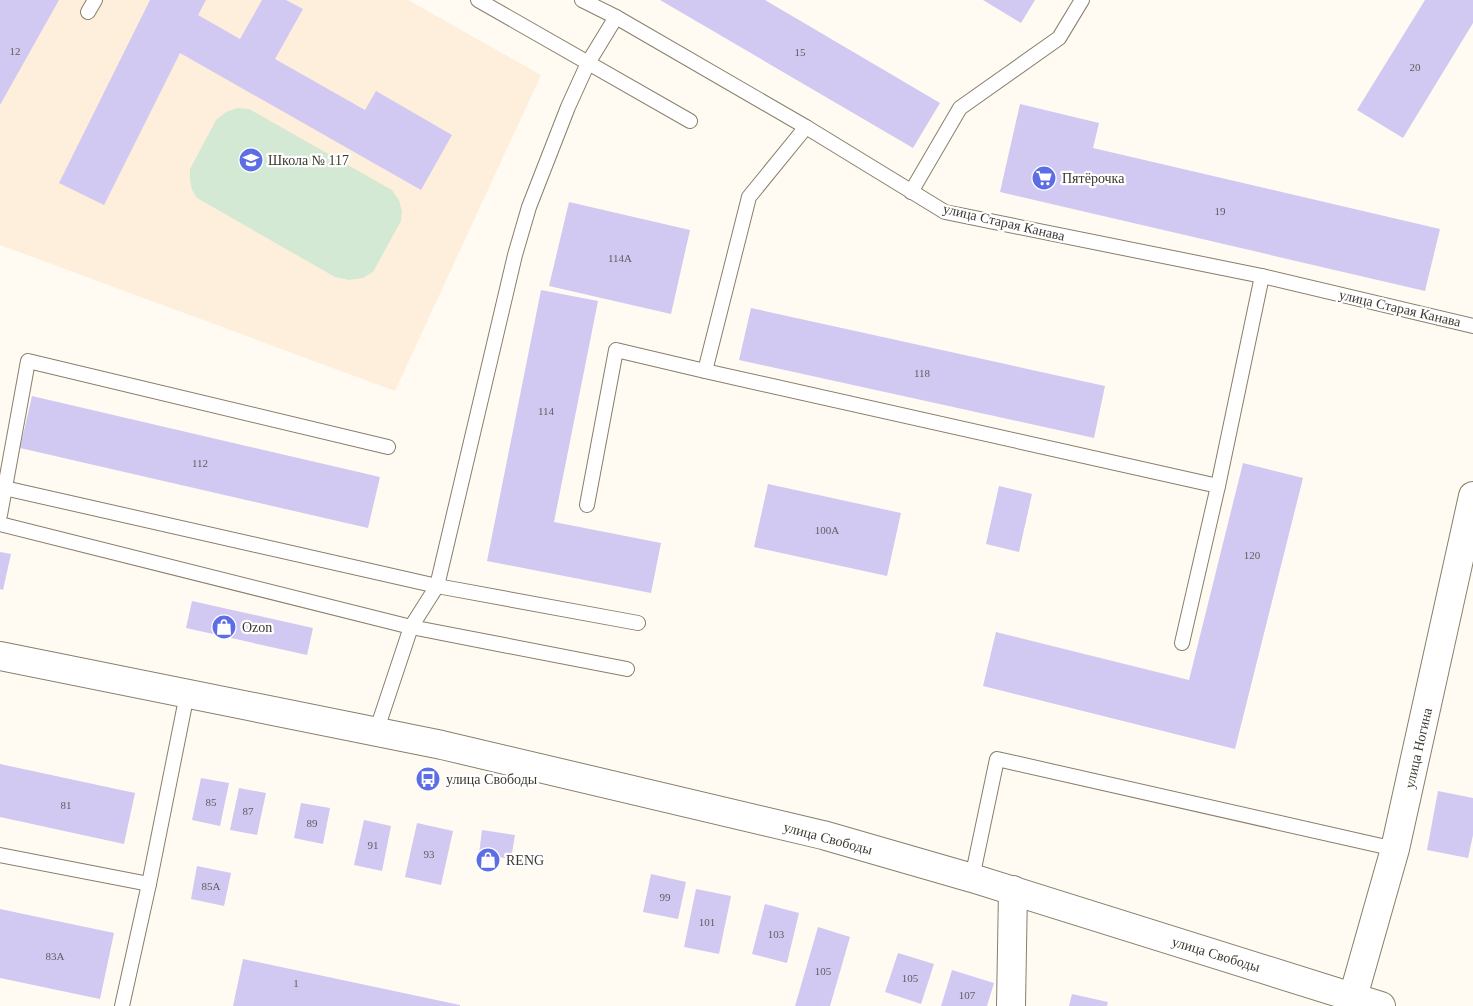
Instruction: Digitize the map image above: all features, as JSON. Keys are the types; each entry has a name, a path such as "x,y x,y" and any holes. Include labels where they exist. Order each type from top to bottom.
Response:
{"main road":[{"name":"улица Ногина","path":"1353,997 1395,849 1466,569 1473,496"},
{"name":"улица Свободы","path":"0,656 442,745 823,835 1013,890 1381,1006"},
{"path":"1011,1006 1013,890"}],"lane":[{"path":"478,0 690,121"},
{"name":"улица Старая Канава","path":"582,0 616,17 806,127 945,212 1262,276 1473,326"},
{"path":"911,192 960,108 1059,38 1082,0"},
{"path":"376,732 412,627 437,586 529,207 568,107 588,63 616,17"},
{"path":"705,371 749,197 806,127"},
{"path":"1182,643 1218,486 1262,276"},
{"path":"586,504 616,350 1218,486"},
{"path":"0,515 2,488 28,361 388,447"},
{"path":"2,488 437,586 638,623"},
{"path":"0,524 412,627 627,670"},
{"path":"122,1006 149,884 187,694"},
{"path":"972,878 997,759 1395,849"},
{"path":"0,855 149,884"}],"shaded area":[{"name":"Школа № 117","path":"0,0 408,0 541,75 395,391 0,245"}],"green space":[{"path":"237,108 249,109 392,190 399,200 402,211 401,221 373,272 363,278 349,280 335,277 197,198 192,190 190,169 216,120 226,112"}],"building":[{"path":"0,0 59,0 0,105"},
{"path":"150,0 206,0 198,15 240,39 262,0 286,0 303,9 275,59 365,110 376,91 452,135 421,190 180,53 104,205 59,183"},
{"path":"660,0 765,0 940,103 913,148"},
{"path":"983,0 1035,0 1021,23"},
{"path":"1425,0 1473,0 1473,23 1403,138 1357,110"},
{"path":"1020,104 1099,123 1093,148 1440,229 1425,291 1000,192"},
{"path":"569,202 690,230 671,314 549,286"},
{"path":"541,290 598,301 554,522 661,543 651,593 487,561"},
{"path":"751,308 1105,386 1094,438 739,360"},
{"path":"32,396 380,477 368,528 20,448"},
{"path":"1243,463 1303,478 1235,749 983,686 996,632 1189,680"},
{"path":"768,484 901,513 887,576 754,547"},
{"path":"999,486 1032,494 1019,552 986,544"},
{"path":"0,552 11,554 3,590 0,589"},
{"path":"192,601 313,628 307,655 186,628"},
{"path":"0,764 135,793 124,844 0,817"},
{"path":"201,778 229,783 220,826 192,820"},
{"path":"239,788 266,793 257,835 230,830"},
{"path":"1438,791 1473,798 1473,835 1468,858 1427,850"},
{"path":"301,803 330,808 323,844 294,838"},
{"path":"364,820 391,826 382,871 354,865"},
{"path":"417,823 453,831 441,885 405,877"},
{"path":"482,830 515,835 511,859 479,854"},
{"path":"197,866 231,873 224,906 191,899"},
{"path":"651,874 686,882 678,919 643,912"},
{"path":"696,889 731,896 719,954 684,947"},
{"path":"765,904 799,913 787,963 752,954"},
{"path":"0,909 114,933 100,999 0,978"},
{"path":"818,927 850,937 830,1006 795,1006"},
{"path":"898,953 934,964 921,1004 885,992"},
{"path":"243,959 460,1005 460,1006 233,1006"},
{"path":"952,970 994,983 987,1006 941,1006"},
{"path":"1072,994 1108,1002 1107,1006 1069,1006"}],"place":[{"name":"Школа № 117","path":"251,160"},
{"name":"Пятёрочка","path":"1044,178"},
{"name":"Ozon","path":"224,627"},
{"name":"улица Свободы","path":"428,779"},
{"name":"RENG","path":"488,860"}]}
